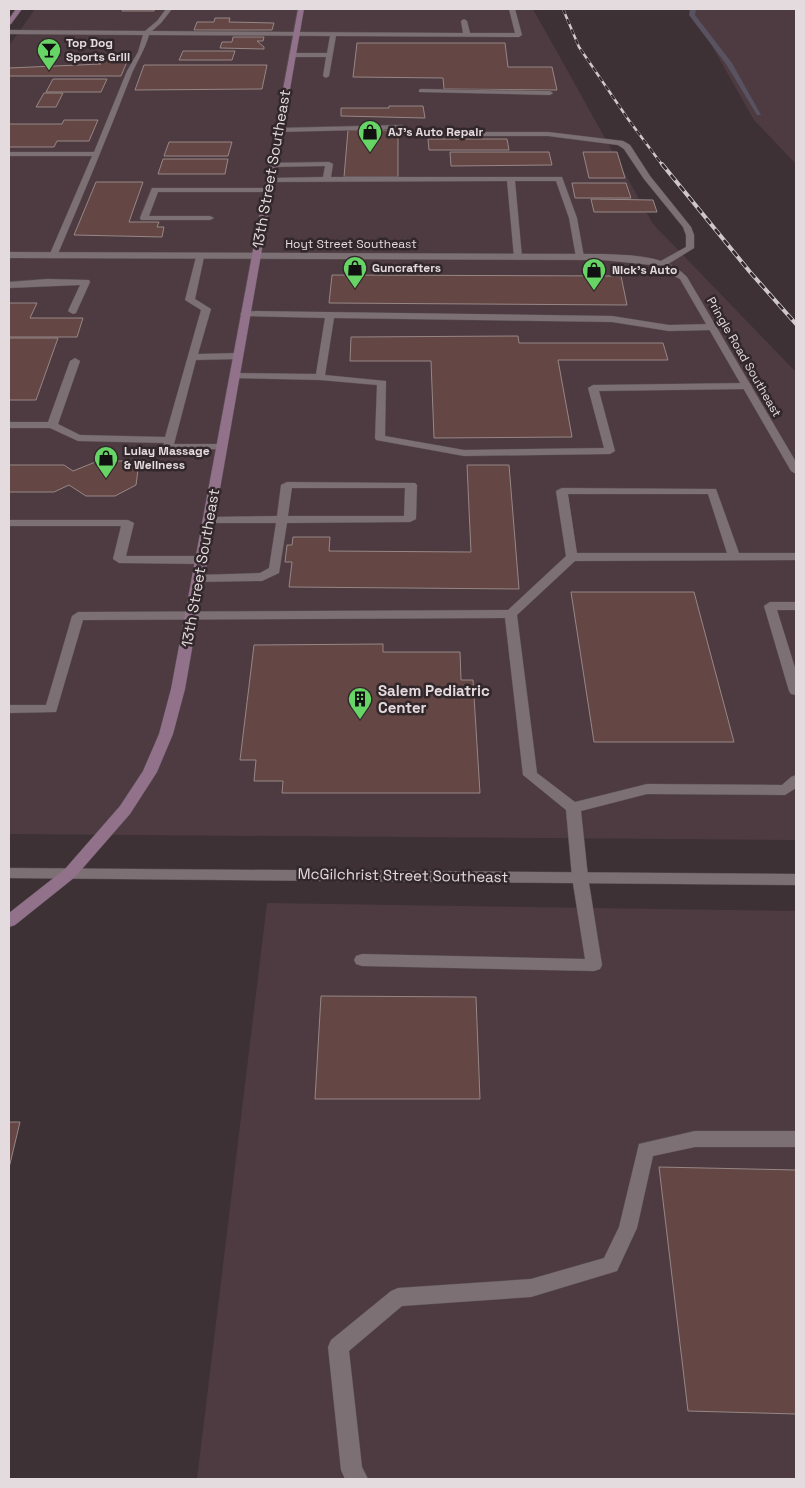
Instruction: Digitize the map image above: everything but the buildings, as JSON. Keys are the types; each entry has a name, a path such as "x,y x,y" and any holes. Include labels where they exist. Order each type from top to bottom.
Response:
{"main road":[{"path":"9,23 19,9"},
{"name":"13th Street Southeast","path":"9,921 70,873 125,810 150,772 166,734 178,688 301,9"}],"street":[{"path":"53,256 130,71 141,52 147,32 159,22 169,9"},
{"path":"9,32 519,35 512,9"},
{"path":"464,21 467,35"},
{"path":"326,76 333,35"},
{"path":"292,55 330,55"},
{"path":"421,91 550,93"},
{"path":"278,130 402,127 414,134 548,134 620,143 627,147 647,177 687,227 690,236 690,248 662,264"},
{"path":"9,154 96,154"},
{"path":"272,164 329,164 327,179"},
{"path":"210,218 144,218 155,190 269,185 327,179 558,179 573,218 580,257"},
{"path":"511,179 518,257"},
{"name":"Hoyt Street Southeast","path":"9,256 580,257 631,258 662,264"},
{"path":"200,257 190,300 206,309 168,447 221,447"},
{"name":"Pringle Road Southeast","path":"662,264 683,277 796,471"},
{"path":"9,285 47,282 86,282 74,311"},
{"path":"245,314 612,319 669,328 712,327"},
{"path":"320,377 330,315"},
{"path":"192,357 238,356"},
{"path":"52,425 75,361"},
{"path":"234,376 320,377 382,383 380,438 464,453 610,451 593,388 747,386"},
{"path":"9,425 52,425 78,438 170,440"},
{"path":"198,579 262,577 275,570 282,520 288,485 411,485 410,519 282,520 208,520"},
{"path":"572,556 562,491 712,491 734,556"},
{"path":"9,523 128,523 119,560 201,560"},
{"path":"9,709 51,709 78,616 511,614 572,556 796,556"},
{"path":"796,606 770,606 796,692"},
{"path":"362,960 594,965 580,877 572,808 530,775 511,614"},
{"path":"572,808 648,789 785,790 796,780"},
{"name":"McGilchrist Street Southeast","path":"9,873 796,880"},
{"path":"357,1479 352,1470 338,1347 398,1297 531,1288 610,1265 628,1228 645,1150 695,1139 796,1139"}],"shaded area":[{"path":"35,9 533,9 653,224 796,372 796,840 9,834 9,46"},
{"path":"691,9 796,9 796,164 754,120"},
{"path":"267,903 796,911 796,1479 197,1479"}],"waterway":[{"path":"693,9 692,15 729,63 759,114"}],"railway":[{"path":"563,9 579,47 663,166"},
{"path":"662,164 750,272 796,324"}],"place":[{"name":"Top Dog Sports Grill","path":"49,71"},
{"name":"AJ's Auto Repair","path":"370,153"},
{"name":"Guncrafters","path":"355,289"},
{"name":"Nick's Auto","path":"594,291"},
{"name":"Lulay Massage & Wellness","path":"106,479"},
{"name":"Salem Pediatric Center","path":"360,720"}]}
